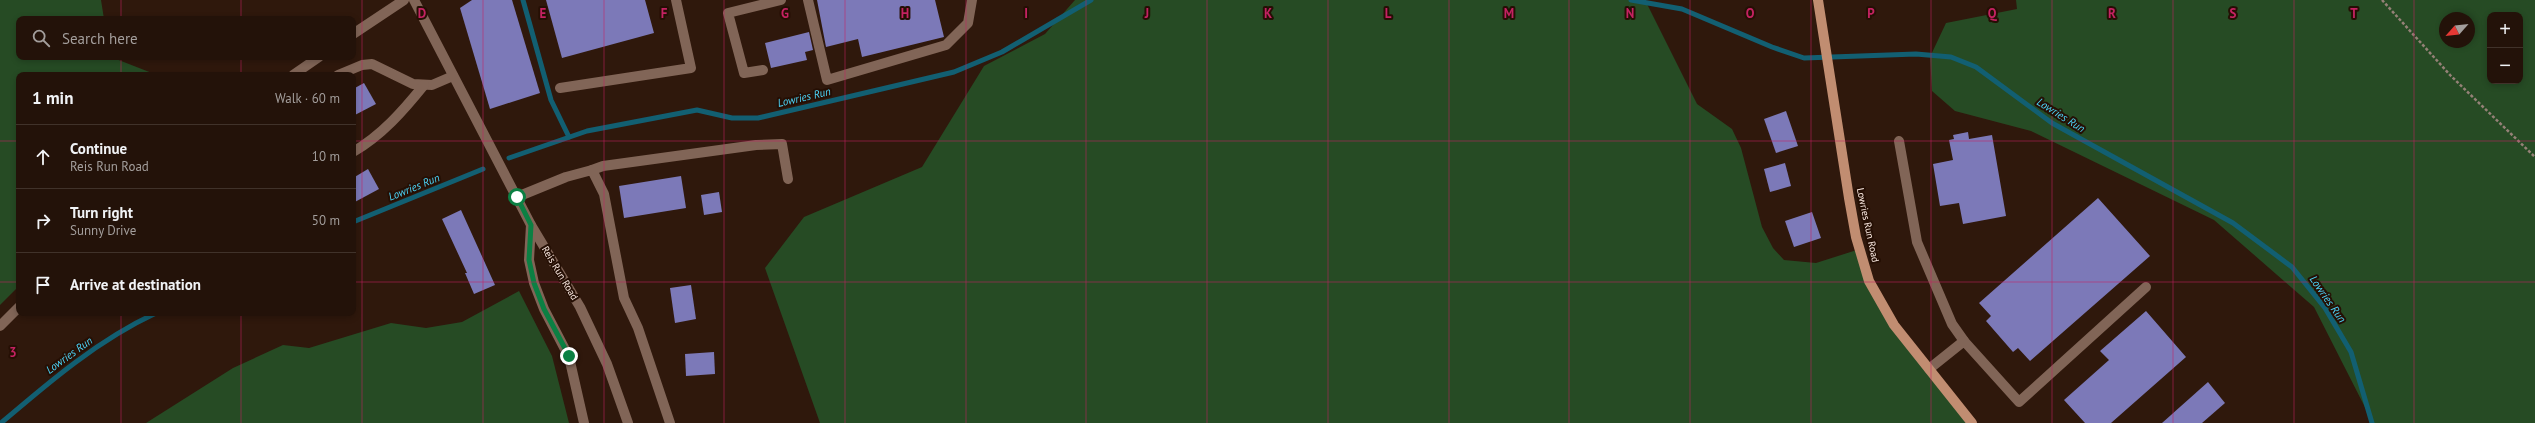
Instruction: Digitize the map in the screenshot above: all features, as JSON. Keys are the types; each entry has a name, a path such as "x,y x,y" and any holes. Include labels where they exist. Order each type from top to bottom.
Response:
{"main road":[{"name":"Lowries Run Road","path":"1818,0 1849,198 1864,266 1869,281 1883,309 1972,423"}],"street":[{"path":"356,32 404,0"},
{"name":"Reis Run Road","path":"414,0 531,225 583,314 607,364 628,423"},
{"path":"560,88 691,68 676,0"},
{"path":"763,70 744,73 728,13 781,0"},
{"path":"808,0 827,80 946,45 968,23 972,0"},
{"path":"297,72 315,60"},
{"path":"345,72 362,65 372,64 408,82 424,86 432,85 453,76"},
{"path":"356,150 397,117 424,86"},
{"path":"1899,141 1917,242 1952,324 1964,341 2020,402 2146,287"},
{"path":"517,197 566,177 603,166 782,144 788,179"},
{"path":"592,170 604,194 624,298 638,328 670,423"},
{"path":"531,225 529,260 534,283 544,309 569,356 584,423"},
{"path":"0,326 16,310"},
{"path":"1929,369 1964,341"}],"path":[{"path":"2382,0 2451,76 2535,157"}],"green space":[{"path":"0,0 101,0 104,16 16,16 16,60 119,60 149,72 16,72 16,289 0,305"},
{"path":"1075,0 1645,0 1697,104 1732,129 1741,148 1762,227 1773,248 1784,260 1816,263 1860,249 1875,294 1972,423 820,423 765,268 804,217 922,167 984,66 1045,34"},
{"path":"2016,0 2535,0 2535,423 2373,423 2314,307 2214,220 2031,131 1955,111 1932,91 1930,57 1946,23 2017,9"},
{"path":"519,291 552,356 569,423 146,423 233,368 283,345 309,348 391,323 426,328 462,322"}],"building":[{"path":"472,0 512,0 540,93 490,109 460,8"},
{"path":"546,0 645,0 654,33 562,58"},
{"path":"817,0 935,0 944,37 862,57 858,39 826,47"},
{"path":"809,32 813,50 805,52 807,60 771,68 765,43"},
{"path":"364,83 376,104 356,114 356,87"},
{"path":"1786,111 1798,146 1776,153 1764,119"},
{"path":"1968,132 1969,139 1992,135 2006,216 1963,224 1959,203 1940,206 1933,164 1953,160 1949,140 1954,139 1953,135"},
{"path":"1785,163 1791,186 1770,192 1764,169"},
{"path":"368,169 379,189 356,201 356,176"},
{"path":"681,176 686,208 624,218 619,186"},
{"path":"719,192 722,212 704,215 701,195"},
{"path":"2098,198 2150,256 2030,361 2018,348 2013,352 1986,321 1991,316 1979,303"},
{"path":"461,210 495,285 474,294 465,273 467,273 442,219"},
{"path":"1812,212 1821,238 1794,247 1785,221"},
{"path":"691,285 696,319 675,323 670,288"},
{"path":"2146,311 2186,357 2111,423 2085,423 2064,400 2109,360 2100,351"},
{"path":"714,352 715,374 686,376 685,354"},
{"path":"2208,382 2225,403 2202,423 2162,423"}],"waterway":[{"path":"523,0 551,100 569,137"},
{"name":"Lowries Run","path":"509,158 587,131 697,110 732,118 758,118 954,72 1002,52 1091,0"},
{"name":"Lowries Run","path":"1631,0 1682,9 1772,47 1804,58 1916,54 1951,57 1976,67 2052,123 2233,223 2292,267 2325,308 2351,352 2372,423"},
{"name":"Lowries Run","path":"356,221 483,169"},
{"name":"Lowries Run","path":"1,423 37,392 94,349 150,316"}],"route":[{"path":"517,197 531,225 529,260 534,283 544,309 569,356"}]}
